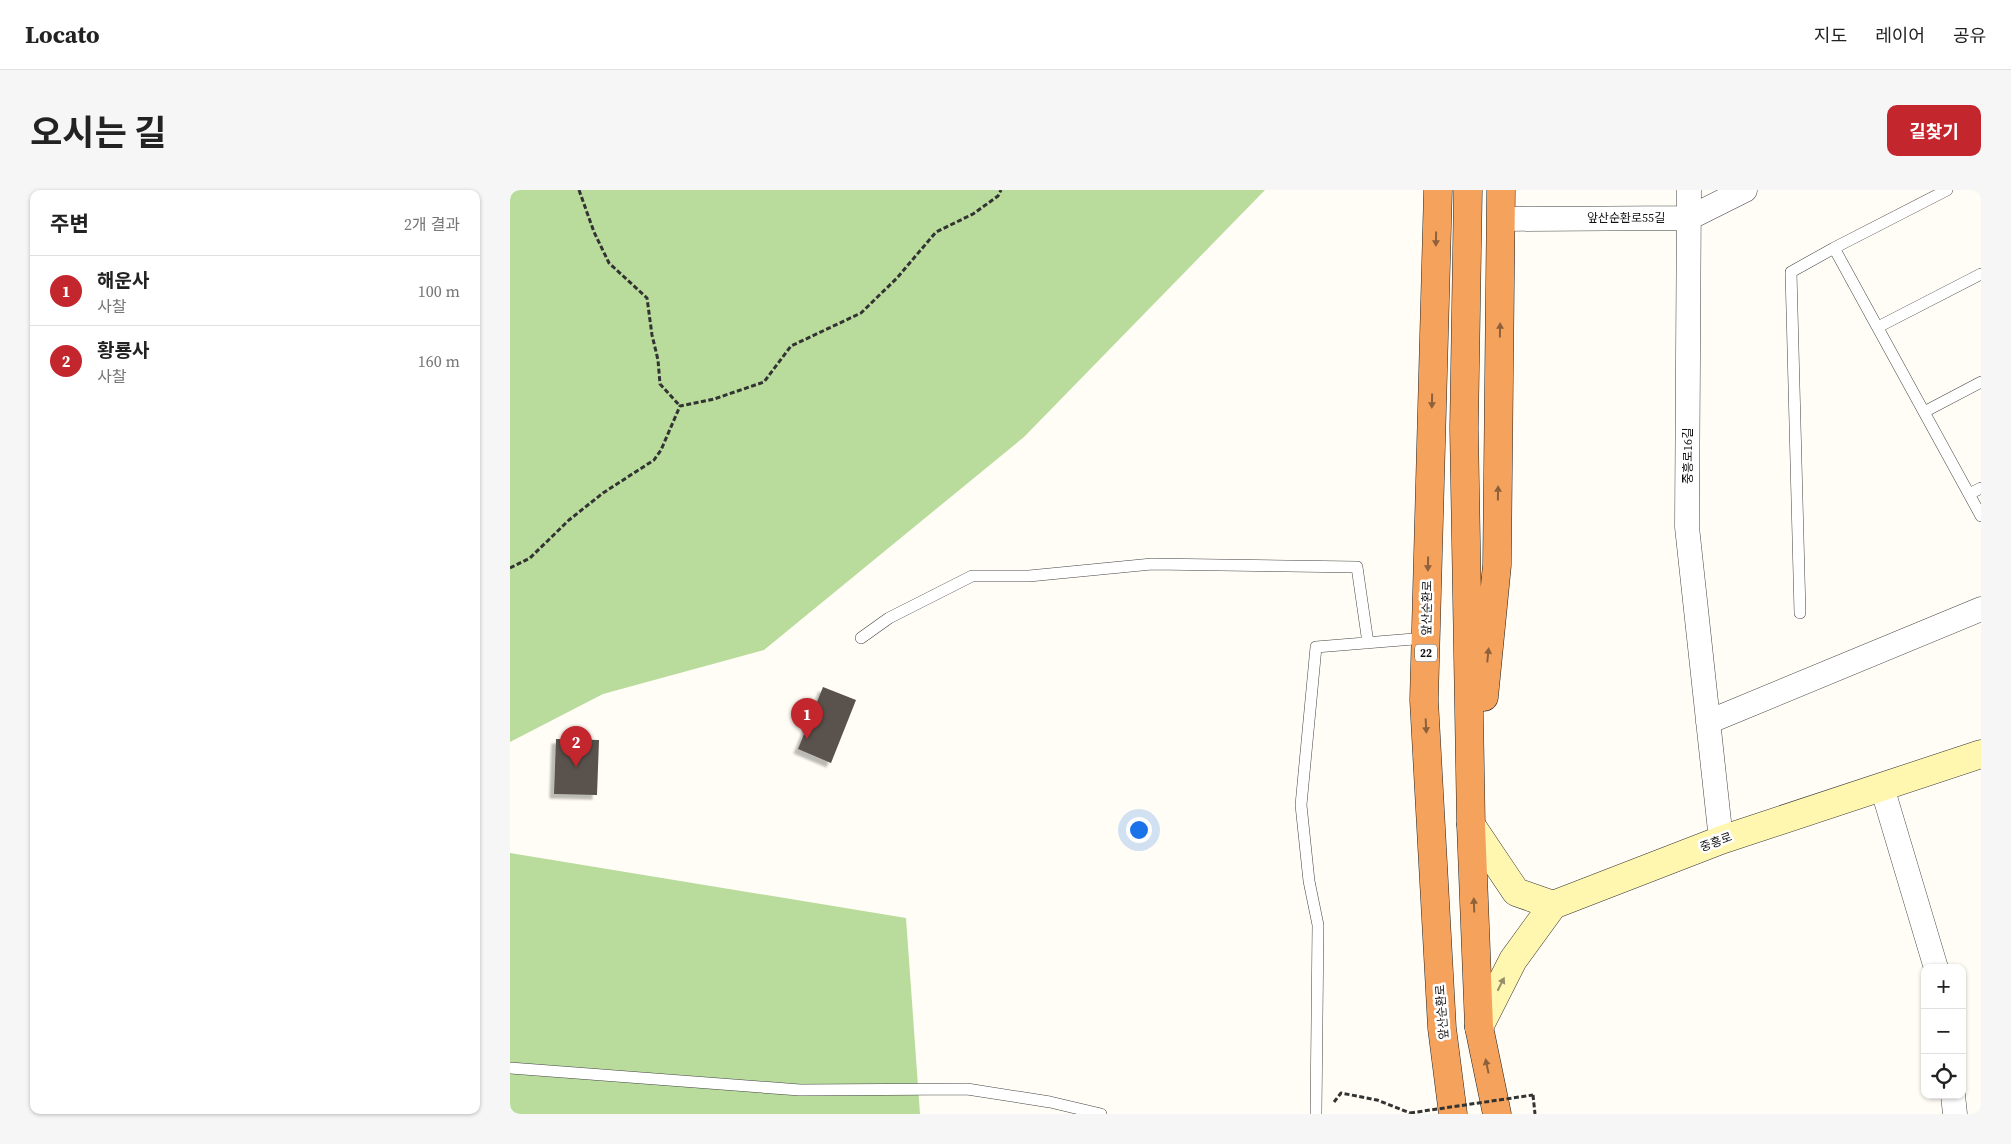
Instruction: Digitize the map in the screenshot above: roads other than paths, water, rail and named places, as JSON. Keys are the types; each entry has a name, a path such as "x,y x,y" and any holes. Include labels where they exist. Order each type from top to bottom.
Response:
{"highway":[{"name":"앞산순환로","path":"1438,190 1424,700 1441,1008 1453,1114"},
{"path":"1468,190 1464,428 1471,825 1478,1027 1496,1114"},
{"path":"1471,825 1497,565 1501,190"}],"street":[{"name":"중흥로16길","path":"1689,190 1687,527 1721,840"},
{"name":"앞산순환로55길","path":"1501,219 1689,218 1745,190"},
{"path":"1708,722 1981,609"},
{"name":"중흥로","path":"1553,905 1721,840 1981,754"},
{"path":"1882,787 1935,964"},
{"path":"1471,825 1516,892 1553,905 1513,960 1478,1027"},
{"path":"1953,1099 1955,1114"}],"lane":[{"path":"1800,613 1791,272 1947,190"},
{"path":"1834,248 1981,516"},
{"path":"1878,327 1981,274"},
{"path":"1924,412 1981,382"},
{"path":"1969,494 1981,488"},
{"path":"861,638 889,618 972,576 1029,576 1152,564 1357,567 1368,643"},
{"path":"1316,1114 1318,925 1309,881 1300,805 1316,647 1426,638"},
{"path":"510,1068 800,1090 967,1089 1050,1102 1101,1114"}],"place":[{"name":"해운사","path":"807,739"},
{"name":"황룡사","path":"576,767"}]}
